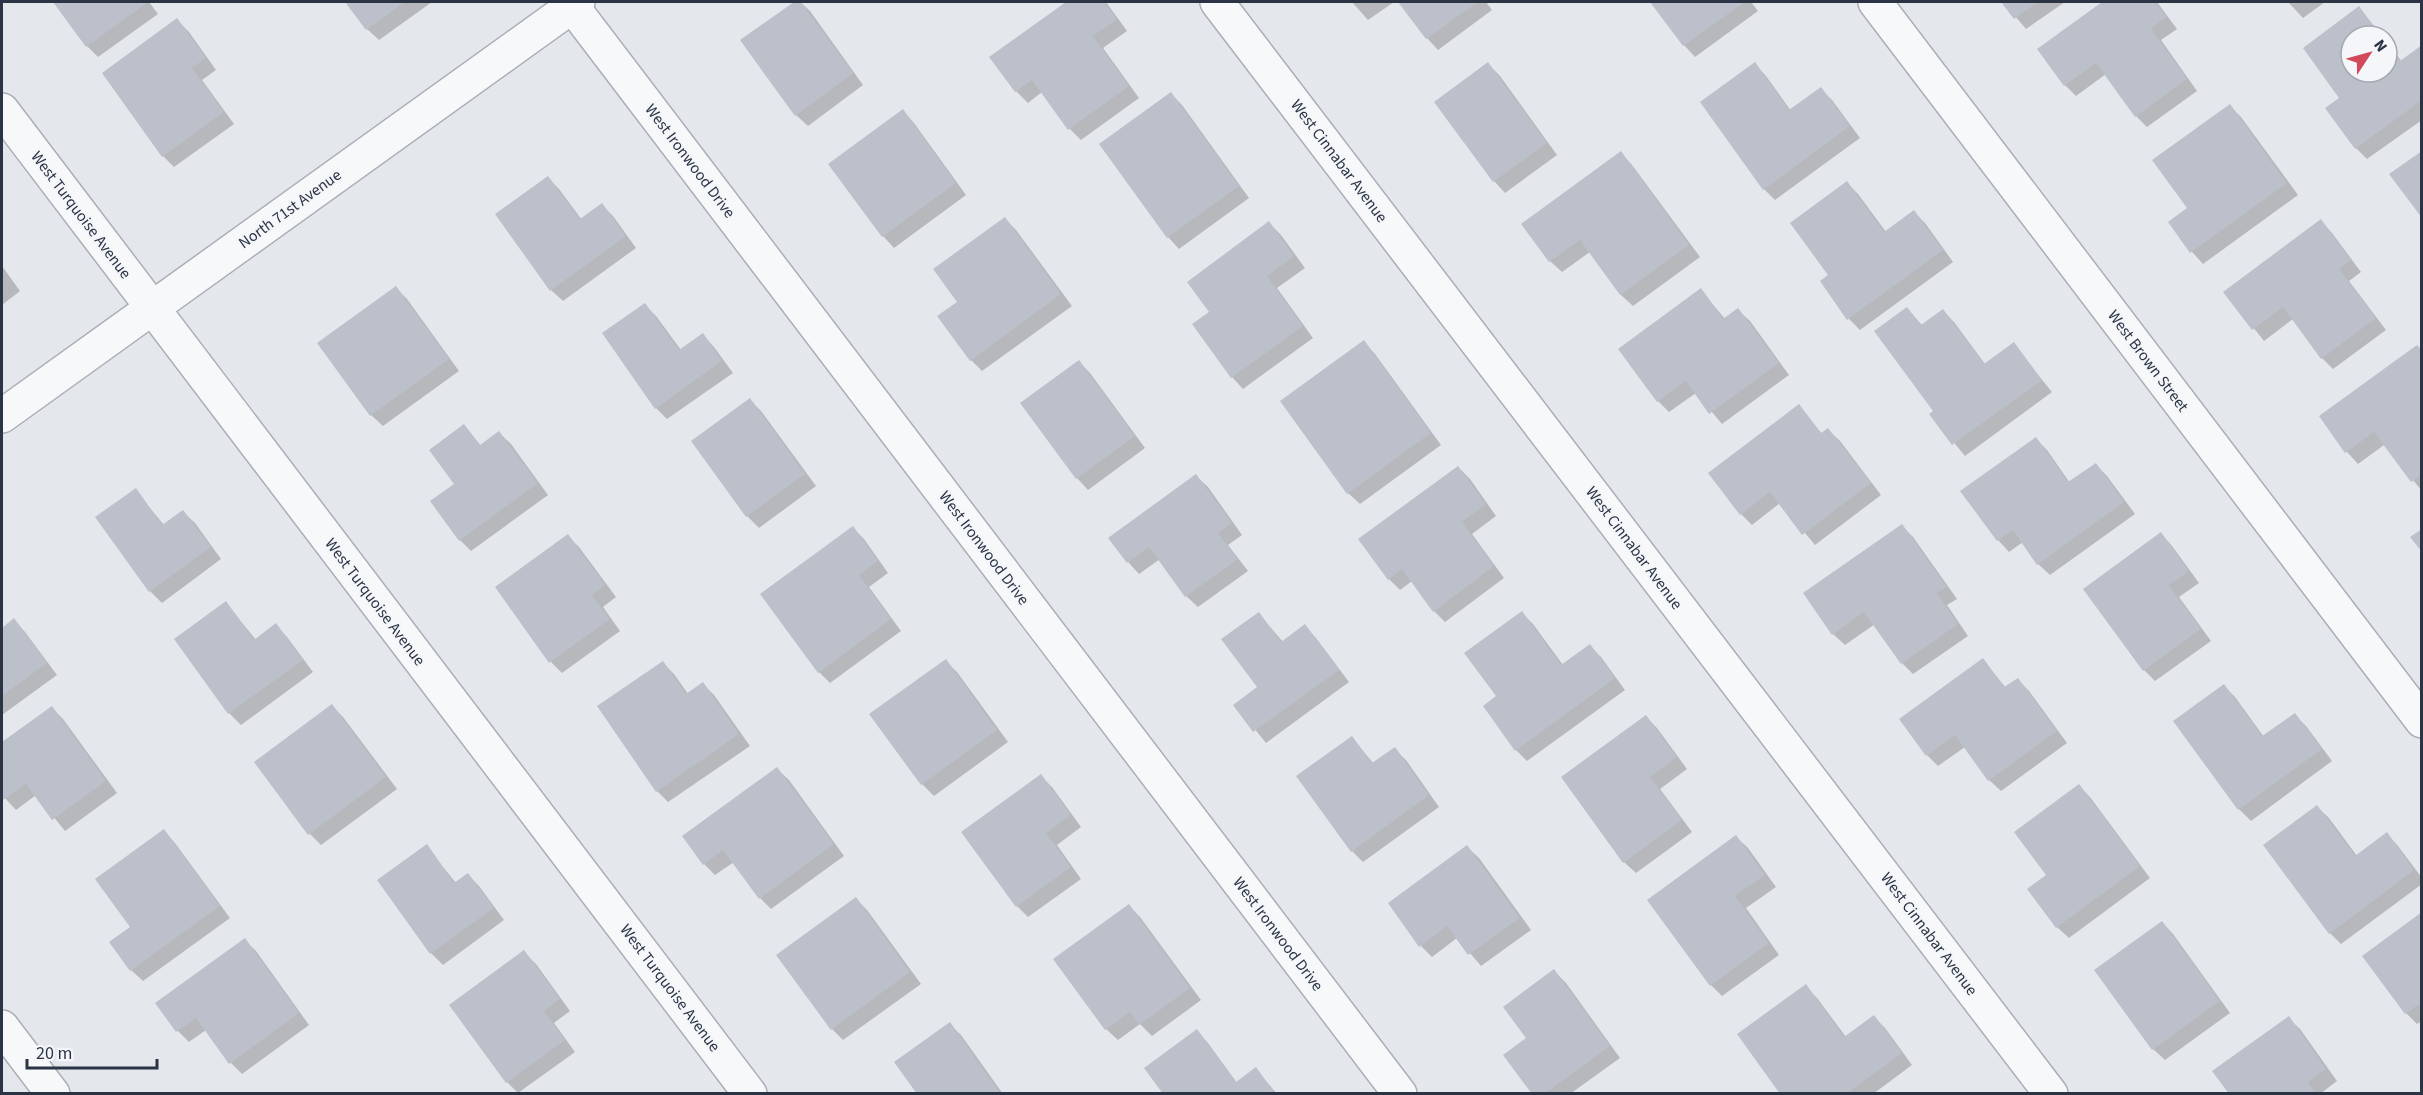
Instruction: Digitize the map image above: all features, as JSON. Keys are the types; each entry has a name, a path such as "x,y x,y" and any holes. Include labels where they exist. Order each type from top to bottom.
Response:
{"street":[{"name":"West Cinnabar Avenue","path":"1217,2 2051,1094"},
{"name":"West Brown Street","path":"1875,2 2421,721"},
{"name":"North 71st Avenue","path":"2,416 573,3"},
{"name":"West Ironwood Drive","path":"573,3 1400,1094"},
{"name":"West Turquoise Avenue","path":"2,110 750,1094"},
{"path":"2,1027 53,1094"}],"building":[{"path":"53,2 148,2 86,47"},
{"path":"345,2 405,2 366,30"},
{"path":"794,2 801,2 853,73 795,116 740,40"},
{"path":"1066,2 1104,2 1117,19 1093,36 1129,86 1068,130 1032,80 1015,92 989,57"},
{"path":"1398,2 1478,2 1426,39"},
{"path":"1650,2 1745,2 1683,46"},
{"path":"2001,2 2038,2 2014,19"},
{"path":"2102,2 2155,2 2167,17 2151,28 2187,79 2135,117 2096,63 2064,86 2037,49"},
{"path":"2359,6 2372,24 2339,24 2339,84 2399,84 2399,60 2422,45 2422,100 2355,149 2325,108 2339,98 2303,48"},
{"path":"177,18 206,58 192,68 224,112 162,157 102,73"},
{"path":"1488,62 1547,143 1493,182 1434,102"},
{"path":"1755,62 1789,110 1821,87 1850,126 1763,190 1700,102"},
{"path":"1171,92 1239,186 1167,238 1099,144"},
{"path":"2230,104 2287,183 2190,253 2168,222 2187,208 2152,160"},
{"path":"903,109 956,183 882,237 828,164"},
{"path":"1621,151 1689,245 1620,295 1580,240 1549,262 1521,224"},
{"path":"2422,151 2422,218 2389,174"},
{"path":"548,176 580,219 602,203 626,236 550,291 495,214"},
{"path":"1847,181 1884,232 1914,210 1943,250 1847,320 1820,281 1828,275 1790,223"},
{"path":"1005,217 1061,294 970,361 937,316 957,302 933,269"},
{"path":"2321,219 2351,260 2339,269 2376,318 2321,359 2283,307 2252,330 2223,292"},
{"path":"1269,221 1294,256 1267,276 1303,326 1231,378 1192,324 1209,312 1187,282"},
{"path":"396,286 449,359 370,416 317,343"},
{"path":"1701,288 1723,319 1738,308 1779,363 1709,414 1686,381 1657,402 1618,349"},
{"path":"645,303 679,350 703,333 722,361 655,409 602,333"},
{"path":"1907,307 1921,325 1943,309 1984,364 2014,342 2042,380 1952,445 1929,414 1933,411 1874,331"},
{"path":"1364,340 1431,433 1347,494 1280,401"},
{"path":"2417,345 2422,350 2422,474 2411,482 2374,432 2345,453 2319,416"},
{"path":"1079,360 1135,436 1076,479 1020,403"},
{"path":"750,398 805,474 746,517 691,441"},
{"path":"1799,404 1821,433 1828,428 1871,483 1802,535 1770,492 1740,515 1708,473"},
{"path":"464,424 480,445 499,431 538,483 459,541 430,501 454,484 429,450"},
{"path":"2036,437 2068,482 2096,463 2124,502 2037,565 2013,530 1997,541 1960,491"},
{"path":"1458,466 1486,504 1462,522 1494,566 1433,612 1402,569 1388,580 1358,539"},
{"path":"1196,474 1232,523 1218,533 1238,559 1185,597 1149,547 1127,563 1108,538"},
{"path":"136,488 162,525 183,510 211,547 149,592 95,517"},
{"path":"1902,524 1947,587 1937,593 1958,624 1901,664 1864,612 1832,635 1803,593"},
{"path":"853,526 878,561 859,575 891,619 818,673 760,594"},
{"path":"2422,529 2422,552 2410,537"},
{"path":"2161,532 2189,571 2169,585 2201,629 2143,671 2083,589"},
{"path":"568,534 605,585 592,595 610,619 549,663 495,587"},
{"path":"226,601 254,640 276,623 303,660 228,714 174,639"},
{"path":"1522,611 1561,665 1590,644 1615,678 1515,751 1483,706 1496,696 1464,653"},
{"path":"1259,612 1281,642 1305,624 1339,670 1253,732 1233,705 1257,687 1221,639"},
{"path":"14,618 47,663 2,696 2,628"},
{"path":"1983,658 2004,687 2018,678 2057,731 1988,781 1955,735 1926,756 1899,719"},
{"path":"946,659 997,730 921,785 869,714"},
{"path":"663,661 686,694 703,682 739,734 656,792 597,706"},
{"path":"2224,684 2262,736 2295,713 2322,749 2238,810 2173,721"},
{"path":"332,704 386,777 308,835 254,762"},
{"path":"52,706 106,781 52,820 26,784 3,800 2,742"},
{"path":"1646,715 1677,757 1650,777 1682,820 1623,863 1561,777"},
{"path":"1352,736 1372,763 1395,747 1429,795 1351,852 1296,776"},
{"path":"777,767 834,844 759,899 723,850 703,865 682,836"},
{"path":"1041,774 1071,815 1046,833 1071,867 1016,907 961,832"},
{"path":"2079,784 2140,866 2056,928 2027,889 2046,875 2014,832"},
{"path":"2317,805 2355,856 2387,832 2414,870 2329,934 2263,845"},
{"path":"164,829 220,906 130,971 109,942 130,927 95,879"},
{"path":"1736,835 1765,875 1735,896 1769,943 1710,986 1647,900"},
{"path":"427,844 454,883 468,873 494,908 430,954 377,880"},
{"path":"1467,845 1520,918 1468,955 1447,926 1419,947 1388,903"},
{"path":"856,897 910,972 831,1030 776,955"},
{"path":"1129,904 1190,988 1139,1025 1130,1012 1105,1030 1053,959"},
{"path":"2422,912 2422,1007 2419,1004 2405,1014 2362,956"},
{"path":"2162,921 2220,1001 2152,1050 2094,970"},
{"path":"245,938 299,1013 229,1064 196,1018 176,1032 155,1003"},
{"path":"524,950 560,999 544,1011 565,1040 506,1083 449,1005"},
{"path":"1554,969 1610,1046 1544,1094 1532,1094 1503,1055 1526,1038 1503,1007"},
{"path":"1806,984 1844,1037 1874,1015 1902,1053 1846,1094 1780,1094 1737,1034"},
{"path":"2289,1016 2326,1069 2308,1082 2316,1094 2229,1094 2212,1071"},
{"path":"950,1022 1001,1094 917,1094 894,1062"},
{"path":"1197,1029 1236,1082 1256,1067 1275,1094 1163,1094 1144,1068"}]}
